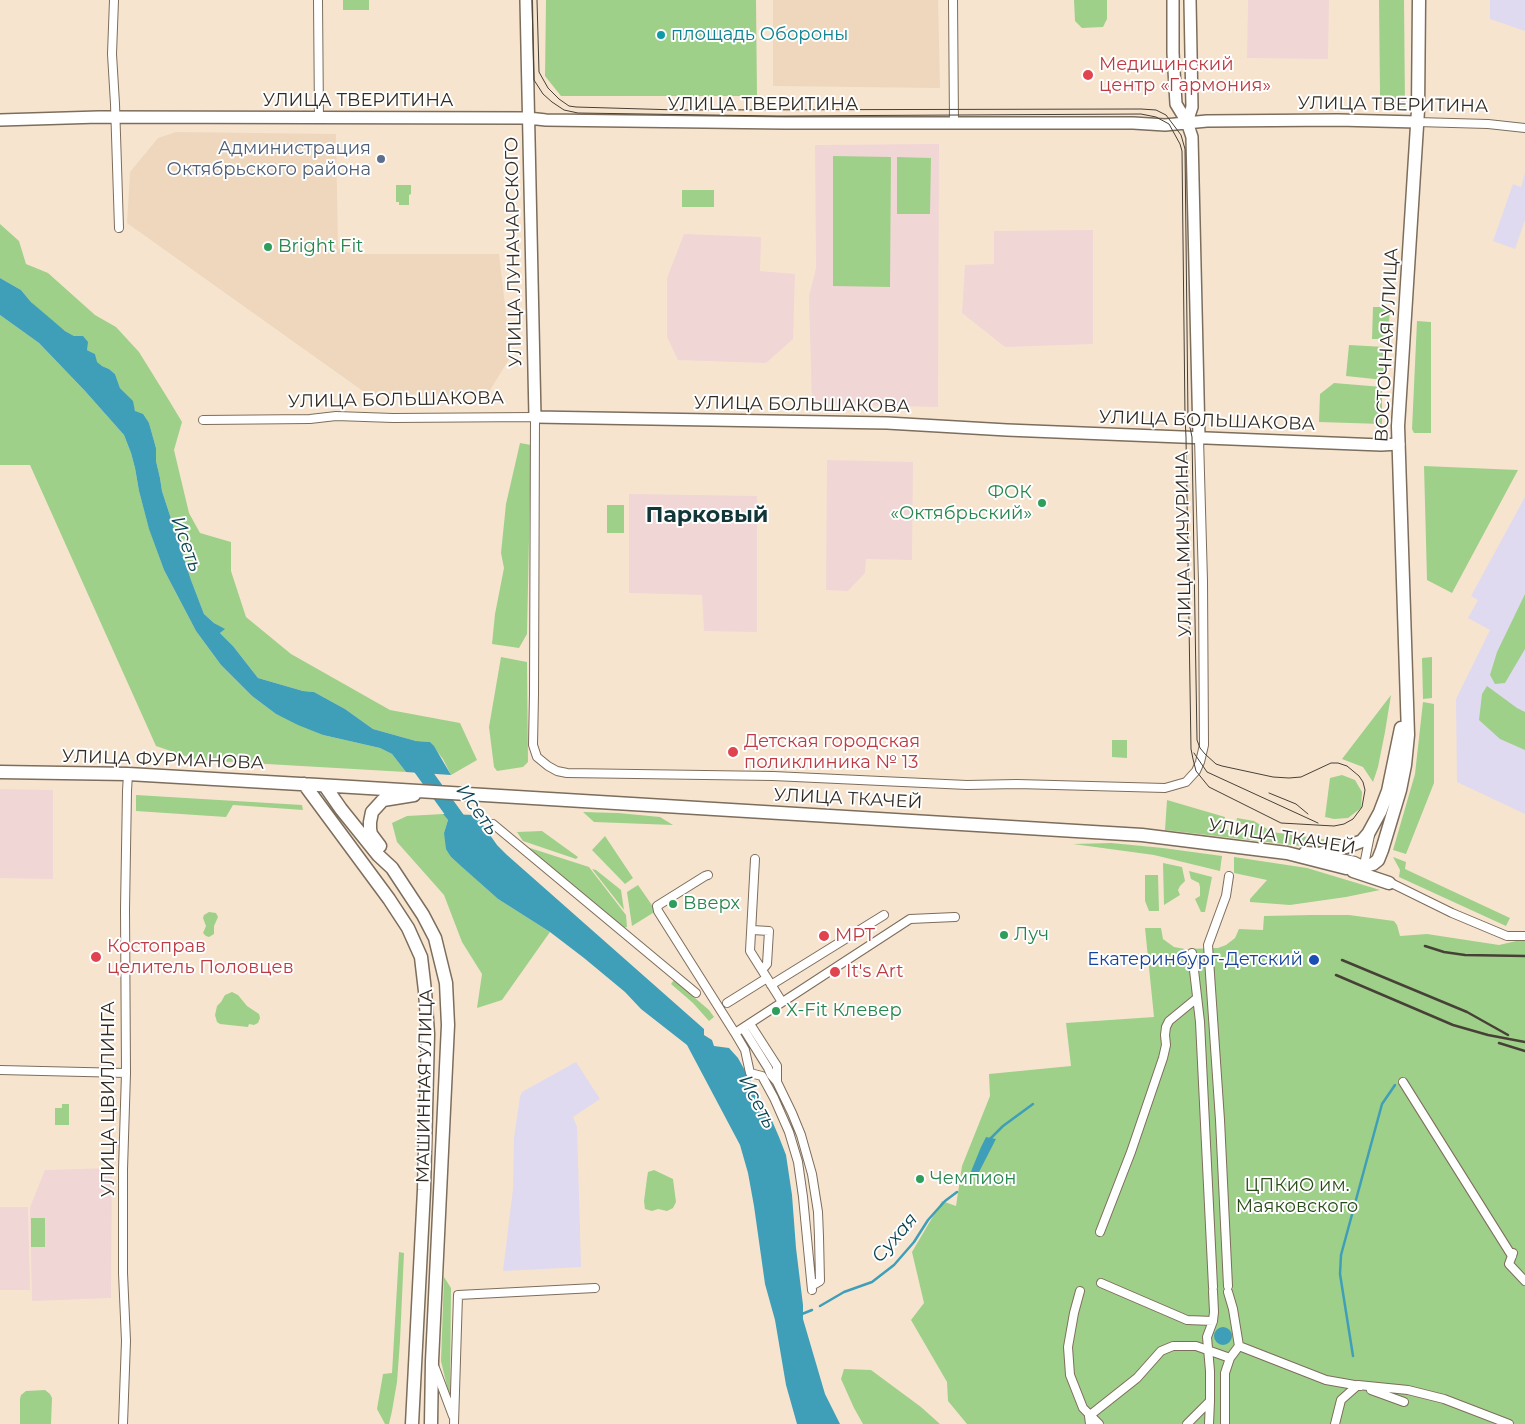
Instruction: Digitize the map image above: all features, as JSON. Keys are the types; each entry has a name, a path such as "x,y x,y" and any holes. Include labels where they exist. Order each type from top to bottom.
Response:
{"main road":[{"name":"ВОСТОЧНАЯ УЛИЦА","path":"1366,866 1378,860 1382,850 1400,790 1408,735 1398,426 1417,122 1420,0"},
{"name":"ВОСТОЧНАЯ УЛИЦА","path":"1287,853 1319,854 1346,847 1362,841 1372,828 1388,791 1401,733 1406,691"},
{"name":"УЛИЦА ФУРМАНОВА","path":"0,772 128,774 325,786"},
{"name":"МАШИННАЯ УЛИЦА","path":"304,784 389,899 408,928 421,956 428,1034 424,1190 412,1424"},
{"path":"325,786 391,794"},
{"name":"МАШИННАЯ УЛИЦА","path":"325,786 378,855 392,868 414,901 435,938 446,983 448,1025 432,1362 431,1424"},
{"name":"УЛИЦА ТКАЧЕЙ","path":"391,794 432,792 492,795 1142,835 1287,853 1346,868 1366,866"},
{"path":"391,794 372,812 370,822 372,834 390,858 392,868"},
{"path":"1382,850 1381,871 1390,882"},
{"path":"1346,868 1390,882"}],"street":[{"path":"114,0 112,54 119,228"},
{"path":"318,0 319,118"},
{"name":"УЛИЦА ЛУНАЧАРСКОГО","path":"526,0 535,417 533,745 537,757 548,766"},
{"path":"953,0 954,124"},
{"name":"УЛИЦА МИЧУРИНА","path":"1172,0 1177,108 1187,122 1192,137 1203,581 1204,745 1198,768 1186,782"},
{"name":"УЛИЦА МИЧУРИНА","path":"1187,122 1192,107 1190,0"},
{"name":"УЛИЦА ТВЕРИТИНА","path":"0,120 116,118 528,118 546,120 697,122 1133,123 1166,125 1187,122 1328,120 1488,124 1525,128"},
{"name":"УЛИЦА БОЛЬШАКОВА","path":"203,420 310,419 336,416 393,418 535,417 893,424 1199,438 1381,445 1399,444"},
{"name":"УЛИЦА ТКАЧЕЙ","path":"548,766 557,771 567,773 773,776 968,785 1017,784 1165,788 1186,782"},
{"name":"УЛИЦА ЦВИЛЛИНГА","path":"123,1424 126,1341 123,1273 123,1169 126,1072 125,909 128,774"},
{"path":"493,824 696,993"},
{"name":"УЛИЦА ТКАЧЕЙ","path":"1366,866 1365,860 1372,828"},
{"name":"УЛИЦА ТКАЧЕЙ","path":"1319,854 1355,861 1366,866 1375,875 1452,913 1507,936 1525,936"},
{"path":"755,858 750,951 782,1002"},
{"path":"708,875 657,906 658,911 735,1033 744,1050 750,1073 762,1076 789,1132 798,1162 814,1287 820,1281 818,1212 812,1174 801,1135 777,1082 777,1066 746,1026"},
{"path":"1225,1424 1225,1373 1230,1358 1239,1346 1228,1289 1220,1120 1208,945 1226,896 1229,876"},
{"path":"727,1003 884,915"},
{"path":"735,1033 910,919 955,917"},
{"path":"752,930 768,931 767,964 762,970"},
{"path":"1192,953 1200,1022 1214,1312 1213,1321 1206,1337 1210,1371 1209,1424"},
{"path":"1100,1232 1131,1152 1163,1058 1166,1045 1166,1027 1169,1021 1197,998"},
{"path":"0,1070 126,1072"},
{"path":"1403,1082 1512,1254 1509,1264 1525,1281"},
{"path":"1101,1282 1187,1320 1213,1321"},
{"path":"454,1422 458,1295 596,1288"},
{"path":"1080,1291 1068,1347 1070,1375 1083,1408 1090,1420 1098,1424"},
{"path":"1090,1420 1137,1378 1161,1352 1173,1346 1196,1346 1230,1358"},
{"path":"1239,1346 1326,1380 1408,1390 1444,1399 1509,1424"},
{"path":"432,1362 454,1422"},
{"path":"1358,1385 1404,1402"},
{"path":"1334,1424 1341,1400 1358,1385"},
{"path":"1187,1424 1210,1401"}],"shaded area":[{"path":"773,0 938,0 940,88 773,86"},
{"path":"1248,0 1329,0 1328,59 1247,58"},
{"path":"1490,0 1525,0 1525,31 1490,19"},
{"path":"176,132 336,134 338,248 352,254 499,254 511,356 487,395 367,394 127,223 130,172 158,138"},
{"path":"939,144 938,407 812,404 809,296 816,268 815,145"},
{"path":"1525,173 1525,220 1515,249 1493,241 1513,184 1521,187"},
{"path":"1093,230 1093,344 1005,347 962,313 965,265 994,264 994,231"},
{"path":"684,234 761,237 760,271 795,274 793,339 766,363 678,360 667,337 667,278"},
{"path":"827,460 913,462 912,560 866,559 865,573 848,591 826,590"},
{"path":"629,494 757,496 757,632 704,631 702,595 629,593"},
{"path":"1525,497 1525,814 1457,782 1456,699 1490,630 1468,618 1478,600 1471,596"},
{"path":"0,789 53,790 53,879 0,878"},
{"path":"576,1062 600,1099 573,1117 577,1127 581,1267 503,1271 513,1189 514,1138 520,1097 522,1092"},
{"path":"112,1168 111,1298 32,1301 30,1207 45,1170"},
{"path":"0,1207 28,1207 30,1290 0,1290"}],"green space":[{"path":"343,0 369,0 369,10 343,10"},
{"path":"546,0 756,0 757,96 561,96 545,76"},
{"path":"1074,0 1107,0 1107,19 1103,27 1082,28 1075,21"},
{"path":"1379,0 1404,0 1405,107 1386,104 1381,101"},
{"path":"833,156 891,157 890,287 833,286"},
{"path":"897,157 931,158 930,214 897,214"},
{"path":"396,185 411,185 409,205 399,205 399,202 396,202"},
{"path":"682,190 714,190 714,207 682,207"},
{"path":"0,224 19,241 26,264 48,273 95,315 116,327 139,352 182,422 174,450 189,513 200,533 231,542 231,571 246,617 291,654 390,710 460,723 477,760 451,775 443,759 430,742 416,741 373,729 345,709 314,692 303,691 258,678 233,646 220,633 224,629 204,614 162,491 156,461 156,448 149,423 135,411 132,401 120,388 115,374 96,362 95,354 87,350 74,336 52,321 21,290 0,278"},
{"path":"1373,307 1390,307 1388,339 1372,339"},
{"path":"0,315 39,343 124,435 131,453 149,528 164,570 196,631 221,665 252,696 276,714 323,735 380,748 392,754 406,772 197,760 156,746 30,465 0,465"},
{"path":"1417,321 1431,322 1431,433 1414,433 1412,429"},
{"path":"1349,345 1385,347 1384,380 1346,376"},
{"path":"1334,383 1382,387 1382,424 1319,422 1320,394"},
{"path":"520,443 531,445 527,634 519,648 492,644 495,614 504,568 501,553 506,504"},
{"path":"1424,466 1518,470 1452,593 1427,580"},
{"path":"607,505 624,505 624,533 607,533"},
{"path":"1525,594 1525,649 1505,683 1495,684 1490,675 1497,652"},
{"path":"501,657 527,662 528,762 523,767 497,771 494,767 489,727"},
{"path":"1432,657 1432,698 1423,699 1422,658"},
{"path":"1487,686 1525,712 1525,750 1500,739 1479,720 1482,694"},
{"path":"1391,695 1378,767 1373,782 1363,767 1342,759"},
{"path":"1423,702 1434,704 1434,783 1406,854 1393,850 1415,774"},
{"path":"1112,740 1127,740 1127,758 1112,757"},
{"path":"1342,775 1355,780 1362,792 1361,808 1348,818 1334,819 1325,817 1330,778"},
{"path":"136,795 302,805 303,810 233,805 226,817 136,811"},
{"path":"1167,800 1225,817 1224,830 1254,830 1254,824 1236,824 1237,818 1254,821 1272,832 1349,843 1318,848 1165,830"},
{"path":"583,812 660,817 673,825 594,822"},
{"path":"443,814 448,820 444,833 451,857 498,899 550,932 502,1000 477,1008 482,974 462,942 444,895 397,842 392,823 407,816"},
{"path":"542,831 578,857 576,859 523,841 517,832"},
{"path":"605,836 633,878 625,884 592,850"},
{"path":"1111,843 1222,856 1220,871 1154,855 1073,844"},
{"path":"527,847 589,867 626,915 627,927 623,928"},
{"path":"1234,857 1307,868 1380,890 1290,905 1250,902 1250,899 1267,880 1234,873"},
{"path":"1393,857 1406,862 1405,869 1510,918 1506,926 1399,877 1400,870"},
{"path":"1163,863 1182,867 1185,881 1178,890 1180,895 1164,905"},
{"path":"592,869 596,870 621,890 624,910"},
{"path":"1189,871 1212,877 1205,912 1201,912 1195,899 1200,896 1199,883 1191,879"},
{"path":"1145,875 1158,875 1159,911 1149,911 1145,901"},
{"path":"638,885 656,911 632,926 627,892"},
{"path":"209,912 216,913 218,917 214,926 214,934 209,937 203,933 206,926 203,918"},
{"name":"ЦПКиО им. Маяковского","path":"1349,915 1394,921 1400,936 1427,934 1499,945 1525,939 1525,1424 967,1424 948,1401 947,1382 911,1320 924,1303 912,1252 942,1201 956,1206 962,1166 990,1096 989,1074 1071,1066 1066,1023 1154,1017 1145,928 1161,928 1163,939 1174,947 1185,949 1218,948 1235,938 1239,929 1263,930 1264,916"},
{"path":"674,980 709,1010 714,1017 709,1021 693,1003 671,984"},
{"path":"232,992 259,1014 258,1023 254,1025 249,1024 248,1027 217,1022 215,1015 217,1006 225,995"},
{"path":"62,1104 69,1104 69,1125 55,1125 55,1108 62,1108"},
{"path":"654,1170 673,1179 676,1202 673,1208 667,1211 645,1209 644,1201 648,1172"},
{"path":"31,1218 45,1218 45,1247 31,1247"},
{"path":"399,1252 404,1253 397,1382 389,1424 385,1424 377,1409 383,1374 392,1373"},
{"path":"444,1277 451,1288 450,1399 441,1361"},
{"path":"844,1369 871,1370 921,1407 940,1424 863,1424 841,1379"},
{"path":"45,1390 52,1398 51,1424 20,1424 21,1395 26,1391"}],"water":[{"path":"0,278 21,290 31,302 65,331 74,336 83,336 88,342 87,350 95,354 97,362 115,374 120,388 133,401 135,411 143,414 149,423 156,448 156,461 162,491 204,614 214,623 225,629 220,633 233,646 258,678 303,691 314,692 345,709 373,729 416,741 430,742 451,775 406,772 392,754 380,748 323,735 298,725 276,714 252,696 221,665 196,631 164,570 149,529 135,468 124,435 39,343 0,315"},
{"path":"443,814 476,815 497,845 507,855 704,1029 704,1035 712,1040 714,1046 729,1048 738,1058 770,1116 786,1155 792,1195 803,1319 825,1394 840,1424 797,1424 786,1385 775,1320 765,1284 754,1206 748,1173 740,1145 687,1045 641,1009 625,992 584,958 550,932 498,899 451,857 446,849 444,833 448,820"},
{"path":"986,1137 996,1139 979,1172 973,1178 970,1176 972,1169"},
{"path":"1223,1327 1229,1330 1232,1336 1229,1342 1223,1345 1217,1342 1214,1336 1217,1330"}],"waterway":[{"name":"Исеть","path":"412,756 466,831"},
{"path":"1353,1356 1340,1274 1341,1255 1382,1104 1395,1085"},
{"name":"Сухая","path":"990,1139 1003,1126 1033,1104"},
{"name":"Сухая","path":"967,1180 972,1173"},
{"name":"Сухая","path":"820,1306 844,1292 872,1282 894,1265 914,1242 928,1220 945,1201 957,1192"},
{"name":"Сухая","path":"802,1314 812,1310"}],"tram line":[{"path":"532,0 534,80 543,94 552,102 564,110 578,113 777,116 1141,114 1156,117 1169,124 1182,151 1191,749 1196,771 1209,787 1281,823 1334,826 1344,824 1353,819 1362,807 1365,790 1359,776 1347,766 1331,763 1301,777 1273,777 1216,764 1200,748 1197,740 1192,437 1188,418 1185,149 1181,135 1166,115 1156,110 1141,109 678,110 569,106 548,88 539,72 537,0"},
{"path":"1194,753 1207,772 1318,823"},
{"path":"1269,793 1296,804 1308,814"}],"railway":[{"path":"1425,946 1444,952 1465,955 1525,956"},
{"path":"1342,960 1467,1012 1508,1035"},
{"path":"1336,975 1453,1025 1488,1035 1525,1042"},
{"path":"1499,1043 1525,1051"}],"place":[{"name":"площадь Обороны","path":"661,35"},
{"name":"Медицинский центр «Гармония»","path":"1088,75"},
{"name":"Администрация Октябрьского района","path":"381,159"},
{"name":"Bright Fit","path":"268,247"},
{"name":"ФОК «Октябрьский»","path":"1042,503"},
{"name":"Детская городская поликлиника № 13","path":"733,752"},
{"name":"Вверх","path":"673,904"},
{"name":"Луч","path":"1004,935"},
{"name":"МРТ","path":"824,936"},
{"name":"Костоправ целитель Половцев","path":"96,957"},
{"name":"Екатеринбург-Детский","path":"1314,960"},
{"name":"It's Art","path":"835,972"},
{"name":"X-Fit Клевер","path":"776,1011"},
{"name":"Чемпион","path":"920,1179"}],"district":[{"name":"Парковый","path":"707,516"}]}
